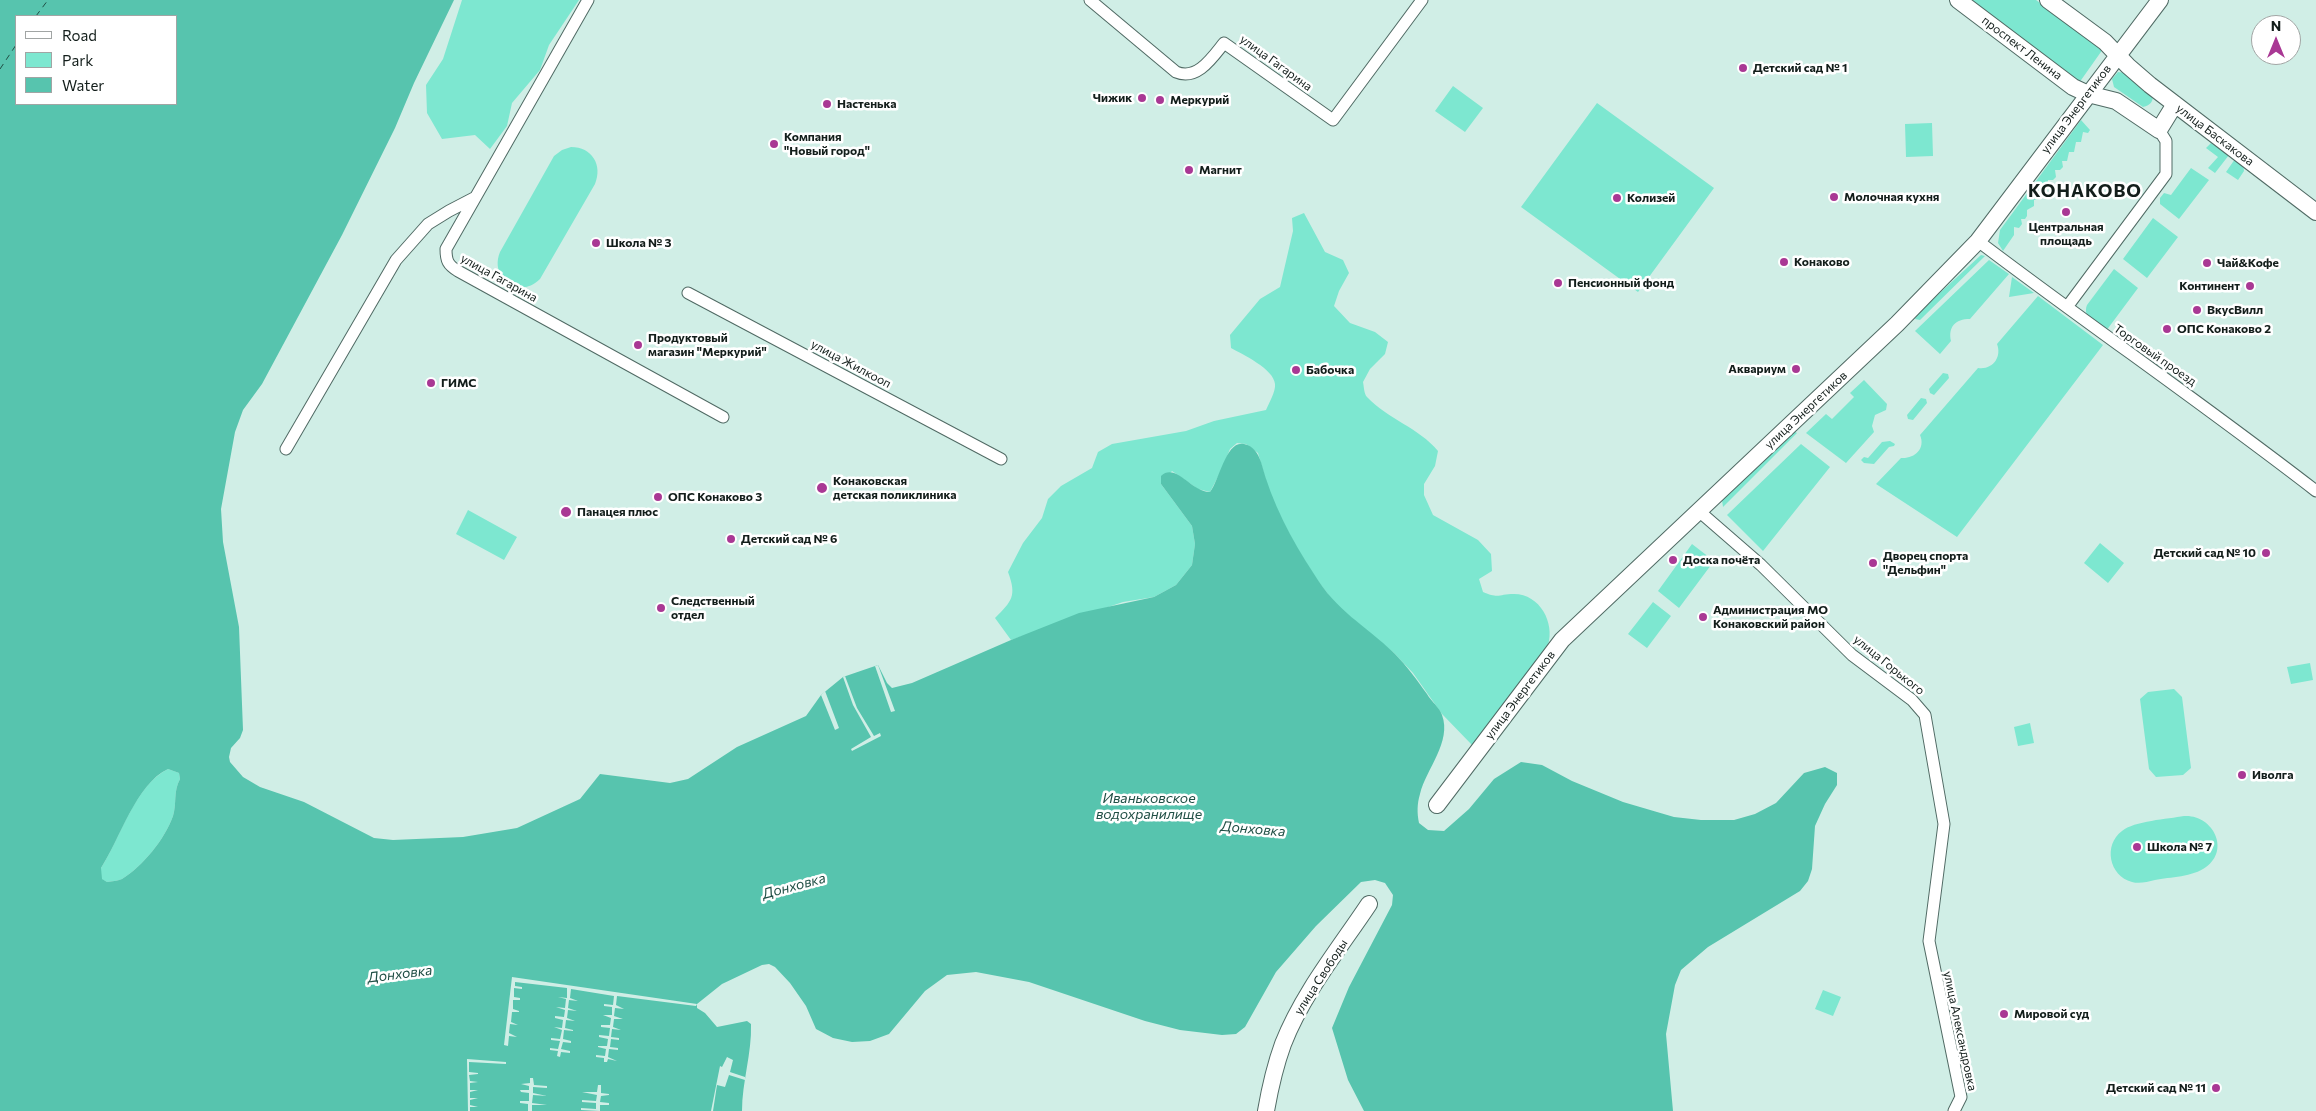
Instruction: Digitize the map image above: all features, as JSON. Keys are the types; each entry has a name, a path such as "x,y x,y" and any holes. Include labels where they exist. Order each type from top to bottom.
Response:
{"main road":[{"name":"проспект Ленина","path":"1958,0 2073,87 2088,94 2116,101 2159,130"},
{"path":"2048,0 2105,42 2118,54"},
{"name":"улица Энергетиков","path":"1437,805 1562,640 1700,512 1897,324 1978,241 2160,0"},
{"name":"улица Баскакова","path":"2118,54 2128,66 2175,104 2316,212"},
{"path":"2159,130 2175,104"},
{"name":"улица Свободы","path":"1266,1111 1277,1060 1294,1019 1308,994 1370,904"}],"street":[{"name":"улица Гагарина","path":"588,0 474,198 446,249 446,258 449,266 723,417"},
{"name":"улица Гагарина","path":"1090,0 1176,72 1184,76 1194,74 1206,64 1224,43 1333,120 1422,0"},
{"path":"2067,307 2166,174 2166,141 2159,130"},
{"path":"286,449 396,260 428,224 474,198"},
{"name":"Торговый проезд","path":"1978,241 2316,491"},
{"name":"улица Жилкооп","path":"688,293 1001,459"},
{"name":"улица Горького","path":"1700,512 1761,565 1852,655 1912,700 1925,716 1944,824 1928,941 1930,956"},
{"name":"улица Александровка","path":"1930,956 1961,1097 1954,1111"}],"green space":[{"path":"462,0 579,0 549,45 540,70 512,103 507,126 490,149 475,135 442,139 427,113 426,85 443,59"},
{"path":"1968,0 2036,0 2103,49 2079,83"},
{"path":"2118,72 2125,73 2153,94 2150,104 2143,107 2114,87 2112,79"},
{"path":"1453,86 1483,108 1465,132 1435,111"},
{"name":"Колизей","path":"1597,103 1714,188 1638,292 1521,207"},
{"path":"2081,120 2090,130 2088,133 2083,132 2081,142 2076,142 2074,152 2069,152 2067,161 2062,161 2063,167 2060,170 2055,170 2056,177 2053,180 2048,180 2047,189 2041,190 2040,199 2034,200 2034,206 2027,210 2027,216 2025,219 2021,219 2022,224 2019,228 2014,227 2014,235 2003,251 1998,243 2000,230"},
{"path":"1932,123 1933,156 1906,157 1905,124"},
{"path":"2211,143 2229,155 2215,173 2208,168 2218,157 2206,148"},
{"path":"571,147 585,150 594,158 598,170 595,184 540,279 532,285 515,287 502,278 498,261 500,252 554,156 562,150"},
{"path":"2235,159 2243,164 2244,171 2238,180 2226,172"},
{"path":"2191,168 2209,180 2179,219 2160,204 2160,198 2164,193 2171,195"},
{"path":"1304,213 1325,252 1343,260 1349,273 1339,291 1334,306 1350,323 1375,332 1388,342 1385,354 1370,369 1363,382 1366,396 1375,405 1422,436 1438,451 1435,466 1424,484 1424,495 1433,515 1478,540 1491,554 1492,571 1479,579 1483,592 1496,596 1523,595 1538,604 1547,619 1550,636 1548,645 1473,746 1442,714 1413,673 1394,653 1337,606 1315,577 1294,543 1271,498 1258,453 1246,444 1237,443 1230,449 1210,492 1198,489 1172,471 1161,484 1192,526 1195,544 1192,565 1176,585 1154,597 1123,602 1011,640 995,618 1011,598 1012,587 1008,572 1023,543 1042,518 1048,499 1061,486 1092,468 1098,452 1112,444 1186,431 1214,421 1266,410 1274,390 1273,378 1257,363 1231,348 1230,335 1260,299 1280,287 1293,231 1292,218"},
{"path":"2153,218 2178,237 2147,278 2123,259"},
{"path":"1981,255 1985,256 1920,320 1915,319 1917,314"},
{"path":"1989,260 2009,274 1970,319 1960,320 1954,325 1950,336 1951,341 1940,354 1915,331"},
{"path":"2114,269 2138,288 2106,331 2088,317 2086,310 2087,305"},
{"path":"2012,277 2034,293 2009,297"},
{"path":"2038,296 2103,345 1957,537 1876,484 1901,458 1910,457 1918,452 1921,445 1920,435 1978,368 1988,367 1995,362 1998,354 1997,344"},
{"path":"1943,373 1948,374 1949,378 1934,395 1930,393 1929,389"},
{"path":"1864,380 1887,404 1886,410 1875,415 1872,426 1874,432 1846,463 1806,433 1826,414 1832,419 1854,397 1850,393"},
{"path":"1921,398 1926,399 1927,403 1913,420 1908,419 1907,415"},
{"path":"1792,430 1797,433 1723,507 1722,500"},
{"path":"1890,441 1895,444 1894,446 1889,447 1874,464 1864,463 1861,460 1864,457 1868,458 1882,442"},
{"path":"1801,444 1830,467 1763,551 1727,515"},
{"path":"468,510 517,537 504,560 456,534"},
{"path":"2100,543 2124,563 2108,583 2084,563"},
{"path":"1692,544 1714,561 1679,608 1658,591"},
{"path":"1653,602 1671,616 1647,648 1628,634"},
{"path":"2310,663 2313,680 2291,684 2287,667"},
{"path":"2174,689 2182,697 2191,768 2183,775 2156,777 2149,769 2140,699 2148,692"},
{"path":"2030,723 2034,743 2018,746 2014,727"},
{"path":"168,769 179,773 180,779 173,816 159,843 145,860 122,879 107,882 101,879 101,868 137,800 156,777"},
{"path":"2184,816 2194,817 2203,821 2215,834 2217,851 2213,860 2206,867 2188,875 2140,883 2124,879 2118,873 2111,860 2111,852 2112,844 2122,831 2134,825"},
{"path":"1823,990 1841,997 1833,1016 1815,1009"}],"water":[{"name":"Иваньковское водохранилище","path":"0,0 454,0 414,83 395,128 342,235 262,384 243,410 235,432 221,509 223,542 239,627 243,730 240,738 231,748 230,762 243,777 260,787 304,802 374,838 393,840 463,837 517,828 580,799 600,774 670,783 688,779 737,747 806,716 821,695 843,677 878,665 887,683 892,688 912,683 1079,613 1154,597 1176,585 1192,565 1195,544 1192,526 1161,484 1161,476 1172,473 1203,491 1210,492 1228,454 1238,444 1244,444 1253,448 1258,456 1283,520 1323,587 1351,617 1399,658 1441,712 1444,735 1423,785 1418,805 1419,823 1428,830 1444,831 1469,809 1494,779 1521,762 1542,765 1572,781 1623,802 1674,817 1701,820 1734,820 1755,814 1776,803 1804,773 1825,767 1837,773 1837,785 1825,804 1815,826 1812,869 1808,881 1800,891 1708,947 1681,970 1675,985 1666,1034 1673,1111 1364,1111 1348,1080 1332,1028 1349,987 1392,905 1393,895 1385,883 1375,880 1361,882 1316,926 1276,972 1245,1027 1236,1034 1222,1035 1180,1030 1145,1021 1029,982 976,972 947,975 925,991 889,1034 870,1041 852,1042 833,1038 816,1029 806,1006 790,983 775,967 769,964 762,965 722,984 697,1004 697,1008 705,1013 717,1027 747,1021 751,1024 742,1111 0,1111","holes":["168,769 179,773 180,779 173,816 159,843 130,874 116,881 107,882 102,879 101,868 138,799 157,776"]}],"pier":[{"path":"878,665 895,711 891,712 875,666"},
{"path":"845,676 857,708 874,736 880,733 881,736 852,751 851,749 871,737 853,705 843,677"},
{"path":"825,691 839,728 835,730 821,695"},
{"path":"512,977 697,1004 696,1006 617,996 616,1005 624,1009 615,1008 614,1016 623,1019 614,1019 613,1027 621,1030 612,1029 611,1037 619,1038 619,1040 611,1039 610,1047 618,1048 618,1050 609,1049 608,1057 617,1061 608,1059 607,1062 604,1062 604,1058 596,1057 596,1055 605,1056 606,1049 598,1046 607,1046 608,1039 599,1037 599,1035 609,1036 610,1028 601,1027 601,1025 610,1025 611,1018 603,1015 612,1015 612,1007 604,1006 604,1004 613,1005 614,996 571,989 570,998 578,1001 569,1000 568,1008 577,1011 568,1010 567,1018 575,1021 566,1020 565,1028 573,1031 564,1030 563,1039 571,1041 571,1043 563,1042 561,1049 570,1051 570,1053 561,1052 560,1057 557,1056 558,1051 550,1050 550,1048 558,1049 560,1041 551,1040 551,1038 560,1039 562,1030 554,1027 562,1028 563,1020 555,1018 555,1016 564,1017 565,1010 556,1007 565,1008 566,999 558,997 567,998 567,988 515,982 515,986 522,987 522,989 514,988 514,997 520,998 520,1000 513,1000 513,1009 519,1012 512,1012 511,1022 518,1025 510,1024 509,1033 517,1037 509,1036 508,1046 504,1045"},
{"path":"727,1057 733,1060 730,1072 745,1077 745,1080 729,1075 725,1087 717,1085 713,1111 711,1111 720,1066 722,1067"},
{"path":"467,1059 506,1062 506,1064 469,1062 469,1072 478,1073 469,1075 470,1081 478,1082 470,1083 470,1090 478,1090 470,1092 470,1098 478,1098 470,1100 470,1105 478,1107 470,1107 470,1111 468,1111"},
{"path":"530,1078 533,1078 534,1085 547,1086 547,1088 533,1087 533,1093 547,1096 533,1095 532,1103 547,1105 532,1105 532,1111 528,1111 528,1104 520,1103 520,1101 529,1101 529,1093 521,1092 520,1090 529,1090 529,1086 521,1084 530,1083"},
{"path":"598,1085 601,1085 601,1093 609,1094 601,1096 600,1102 609,1103 609,1105 600,1105 600,1111 581,1110 581,1108 596,1109 596,1103 582,1102 582,1100 596,1101 597,1095 582,1092 597,1092"}],"ferry route":[{"path":"37,15 48,0"},
{"path":"0,69 15,46"}],"place":[{"name":"Детский сад № 1","path":"1743,68"},
{"name":"Чижик","path":"1142,98"},
{"name":"Меркурий","path":"1160,100"},
{"name":"Настенька","path":"827,104"},
{"name":"Компания \"Новый город\"","path":"774,144"},
{"name":"Магнит","path":"1189,170"},
{"name":"Молочная кухня","path":"1834,197"},
{"name":"Колизей","path":"1617,198"},
{"name":"Центральная площадь","path":"2066,212"},
{"name":"Школа № 3","path":"596,243"},
{"name":"Конаково","path":"1784,262"},
{"name":"Чай&Кофе","path":"2207,263"},
{"name":"Пенсионный фонд","path":"1558,283"},
{"name":"Континент","path":"2250,286"},
{"name":"ВкусВилл","path":"2197,310"},
{"name":"ОПС Конаково 2","path":"2167,329"},
{"name":"Продуктовый магазин \"Меркурий\"","path":"638,345"},
{"name":"Аквариум","path":"1796,369"},
{"name":"Бабочка","path":"1296,370"},
{"name":"ГИМС","path":"431,383"},
{"name":"Конаковская детская поликлиника","path":"822,488"},
{"name":"ОПС Конаково 3","path":"658,497"},
{"name":"Панацея плюс","path":"566,512"},
{"name":"Детский сад № 6","path":"731,539"},
{"name":"Детский сад № 10","path":"2266,553"},
{"name":"Доска почёта","path":"1673,560"},
{"name":"Дворец спорта \"Дельфин\"","path":"1873,563"},
{"name":"Следственный отдел","path":"661,608"},
{"name":"Администрация МО Конаковский район","path":"1703,617"},
{"name":"Иволга","path":"2242,775"},
{"name":"Школа № 7","path":"2137,847"},
{"name":"Мировой суд","path":"2004,1014"},
{"name":"Детский сад № 11","path":"2216,1088"}],"district":[{"name":"КОНАКОВО","path":"2085,191"}],"water label":[{"name":"Донховка","path":"1253,829"},
{"name":"Донховка","path":"794,886"},
{"name":"Донховка","path":"400,974"}]}
